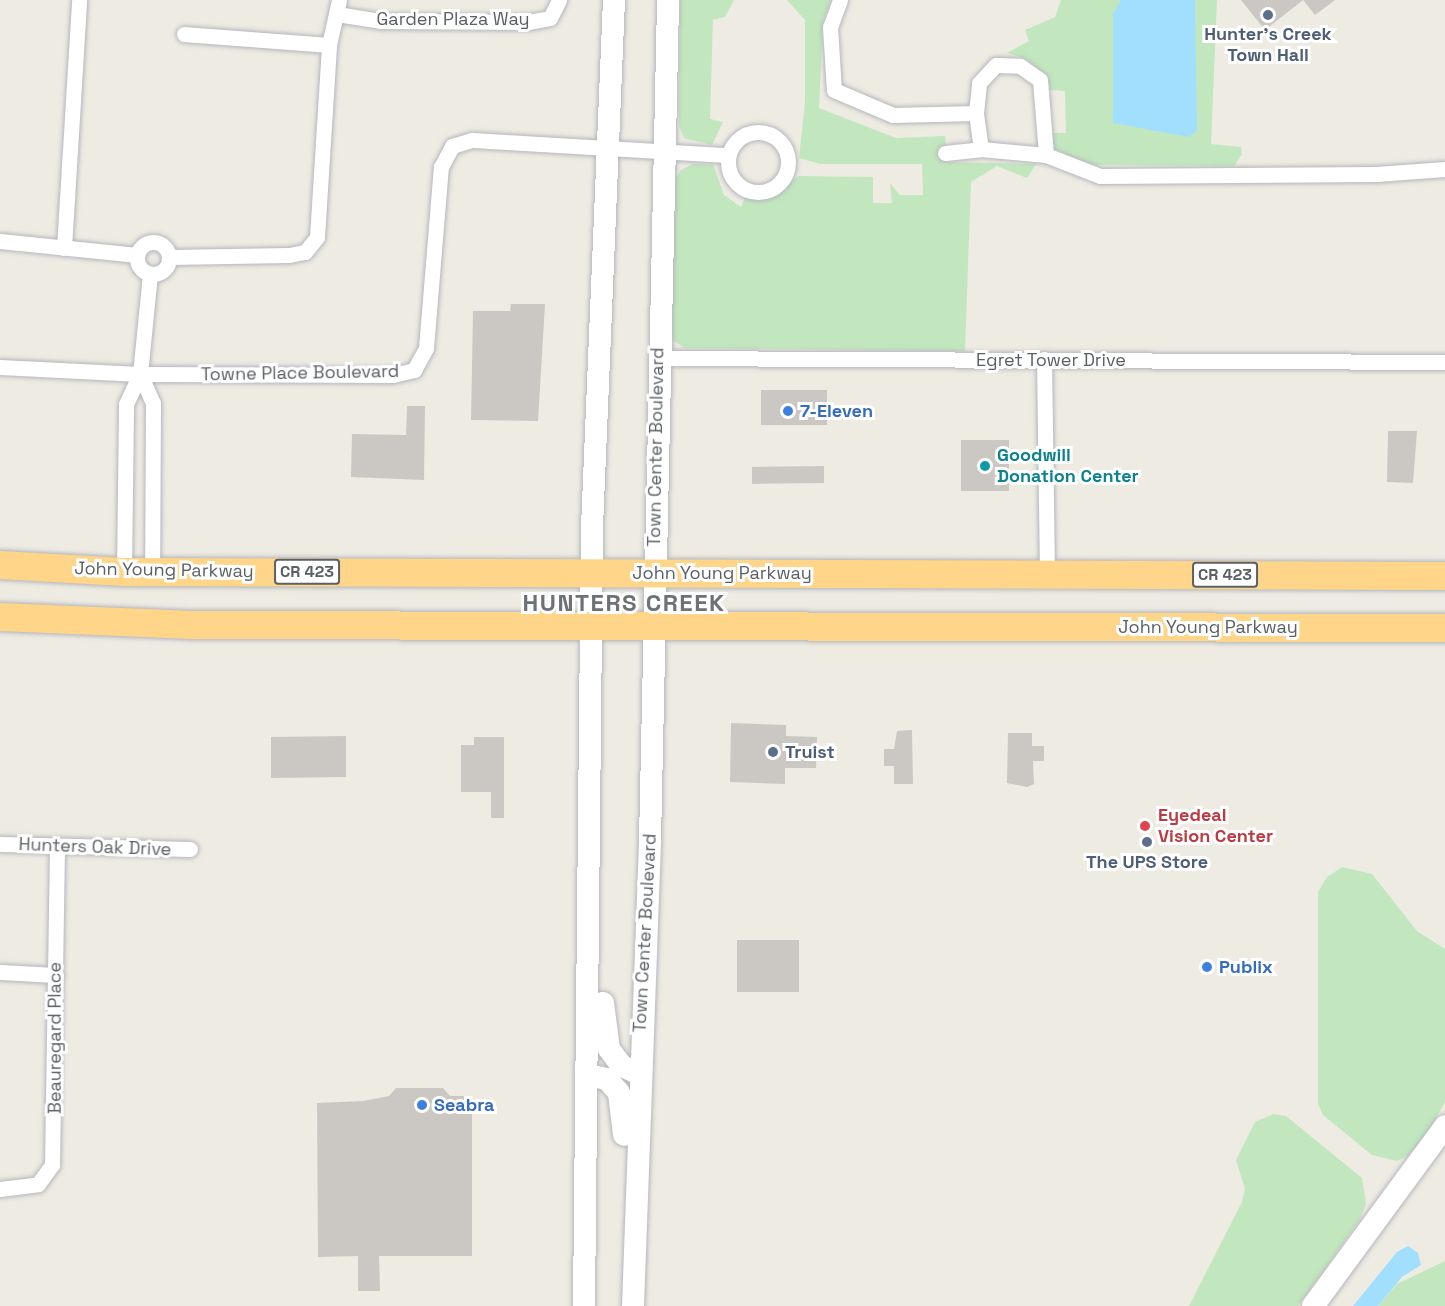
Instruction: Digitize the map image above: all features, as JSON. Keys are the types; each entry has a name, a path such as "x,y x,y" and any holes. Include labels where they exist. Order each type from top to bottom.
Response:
{"highway":[{"name":"John Young Parkway","path":"0,565 124,572 1445,576"},
{"name":"John Young Parkway","path":"0,617 190,625 1445,628"}],"street":[{"path":"64,248 79,0"},
{"name":"Garden Plaza Way","path":"338,7 381,21 528,22 550,18 559,0"},
{"name":"Town Center Boulevard","path":"584,1306 591,881 592,573 606,146 614,0"},
{"name":"Town Center Boulevard","path":"633,1306 638,1073 650,842 657,358 668,0"},
{"path":"840,0 830,27 834,90 893,115 976,113"},
{"path":"169,257 289,255 305,252 317,237 329,45 338,7"},
{"path":"184,34 329,45"},
{"path":"981,149 976,113 979,83 996,65 1020,66 1040,80 1046,155"},
{"path":"766,133 787,153 786,172 764,192 744,189 730,175 729,155 739,139 766,133"},
{"name":"Towne Place Boulevard","path":"0,367 140,374 393,375 414,370 426,348 441,167 452,146 472,140 606,146 729,155"},
{"path":"945,153 981,149 1046,155 1100,176 1376,174 1445,169"},
{"path":"0,241 137,255"},
{"path":"157,242 169,257 163,270 150,273 141,269 137,255 142,246 157,242"},
{"path":"124,572 126,404 140,374 150,273"},
{"name":"Egret Tower Drive","path":"657,358 1445,362"},
{"path":"1044,359 1047,574"},
{"path":"140,374 153,403 152,572"},
{"name":"Hunters Oak Drive","path":"0,844 57,848 190,849"},
{"name":"Beauregard Place","path":"0,1189 38,1184 52,1165 57,848"},
{"name":"Town Center Boulevard","path":"591,881 604,915 602,1023 609,1049 622,1066 638,1073"},
{"path":"0,972 56,975"},
{"name":"Town Center Boulevard","path":"588,1075 607,1079 613,1086 624,1118 622,1234 633,1280"},
{"path":"1313,1306 1445,1126"}],"green space":[{"path":"680,0 734,0 725,17 713,20 710,119 723,122 712,145 684,138 679,126"},
{"path":"787,0 831,0 823,21 819,108 896,138 945,136 947,162 1036,164 1027,178 997,166 971,182 965,351 685,348 674,341 669,328 674,180 681,170 693,164 713,164 724,195 741,207 746,195 772,194 799,176 873,177 873,203 892,203 890,183 900,195 923,195 922,164 820,164 799,158 805,102 805,20"},
{"path":"1061,0 1217,0 1211,144 1241,147 1242,154 1234,166 1093,165 1052,148 1053,133 1066,133 1065,91 1050,90 1048,76 1024,58 1007,53 1029,41 1025,30 1055,17"},
{"path":"1342,867 1372,874 1417,931 1445,949 1445,1102 1428,1132 1409,1155 1397,1161 1372,1155 1323,1115 1318,1104 1318,892 1327,877"},
{"path":"1273,1114 1286,1116 1362,1178 1366,1204 1359,1221 1298,1306 1189,1306 1242,1202 1245,1189 1236,1160 1255,1122"},
{"path":"1445,1261 1445,1306 1378,1306 1397,1284"}],"water":[{"path":"1121,0 1195,0 1197,131 1188,137 1113,123 1113,14"},
{"path":"1408,1246 1418,1253 1421,1265 1402,1277 1378,1306 1353,1306 1397,1252"}],"building":[{"name":"Hunter's Creek Town Hall","path":"1241,0 1303,0 1265,30"},
{"name":"Hunter's Creek Town Hall","path":"1303,0 1335,0 1315,15"},
{"path":"511,304 545,304 538,421 471,420 473,311 510,311"},
{"name":"7-Eleven","path":"761,390 827,390 827,425 761,425"},
{"path":"407,406 425,406 424,480 351,477 352,434 406,435"},
{"path":"1388,431 1417,431 1413,483 1387,482"},
{"name":"Goodwill Donation Center","path":"961,440 1009,440 1009,491 961,491"},
{"name":"7-Eleven","path":"824,466 824,483 752,484 752,467"},
{"name":"Truist","path":"731,723 786,725 786,736 817,737 816,768 785,768 785,784 730,782"},
{"path":"912,730 913,784 894,784 894,766 884,766 884,749 894,749 897,731"},
{"path":"1008,733 1032,733 1032,746 1044,746 1044,761 1033,761 1034,784 1027,787 1007,783"},
{"path":"346,736 346,777 271,778 271,737"},
{"path":"474,737 504,737 504,818 491,818 491,792 461,792 461,745 474,745"},
{"path":"737,940 799,940 799,992 737,992"},
{"path":"396,1088 443,1088 450,1096 472,1096 472,1256 379,1256 380,1291 358,1291 358,1256 318,1257 317,1103 363,1101 389,1096"}],"place":[{"name":"Hunter's Creek Town Hall","path":"1268,15"},
{"name":"7-Eleven","path":"788,411"},
{"name":"Goodwill Donation Center","path":"985,466"},
{"name":"Truist","path":"773,752"},
{"name":"Eyedeal Vision Center","path":"1145,826"},
{"name":"The UPS Store","path":"1147,842"},
{"name":"Publix","path":"1207,967"},
{"name":"Seabra","path":"422,1105"}],"district":[{"name":"HUNTERS CREEK","path":"624,603"}]}
